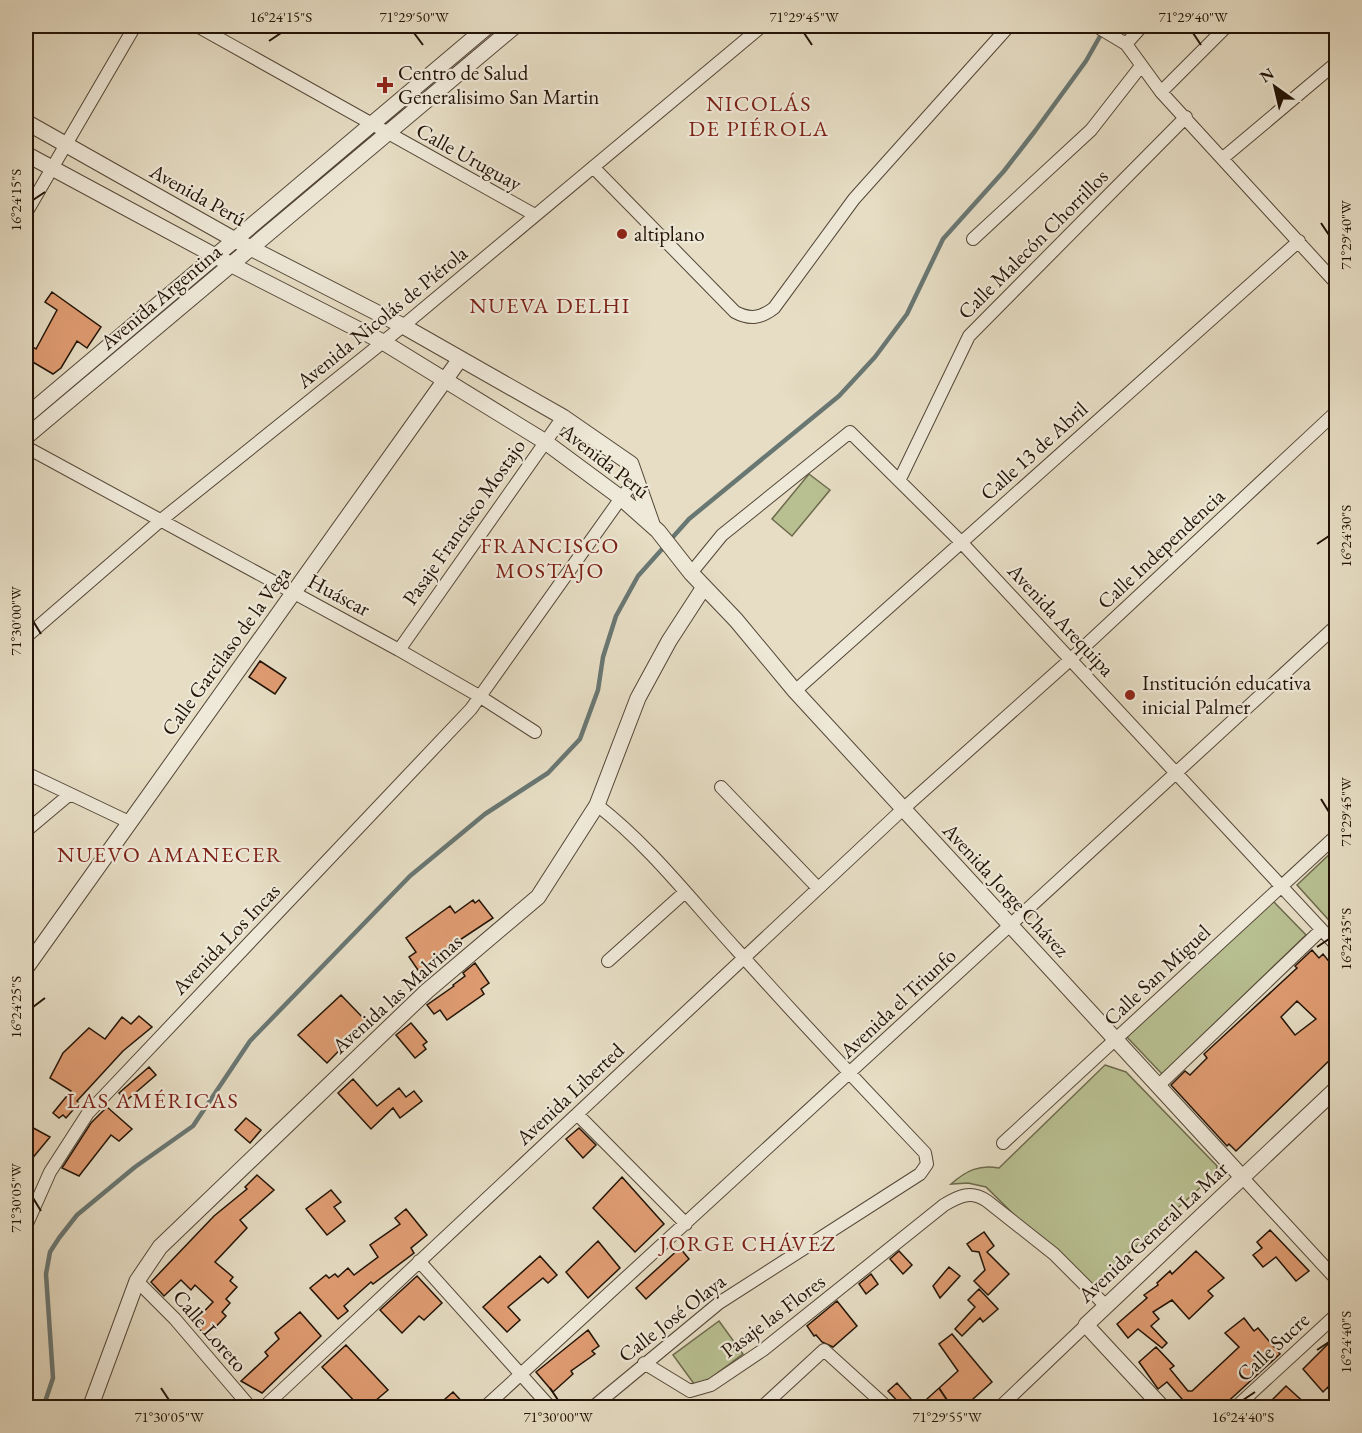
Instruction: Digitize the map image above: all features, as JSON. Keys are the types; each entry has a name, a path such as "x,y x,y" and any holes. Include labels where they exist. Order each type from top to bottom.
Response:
{"street":[{"path":"26,213 135,26"},
{"name":"Calle Uruguay","path":"197,26 535,215"},
{"name":"Avenida Argentina","path":"26,416 488,26"},
{"name":"Avenida Argentina","path":"26,437 515,26"},
{"name":"Avenida Nicolás de Piérola","path":"26,637 160,521 403,326 762,26"},
{"path":"593,167 735,312 742,316 759,317 774,308 854,200 1009,26"},
{"path":"1096,26 1122,42 1161,92 1336,283"},
{"path":"1122,42 1142,26"},
{"path":"1161,92 1227,26"},
{"path":"466,43 479,56"},
{"path":"1223,158 1336,63"},
{"path":"973,239 1091,130 1142,66"},
{"name":"Calle Malecón Chorrillos","path":"900,479 969,336 1186,117"},
{"name":"Avenida Perú","path":"26,122 235,240 403,326 563,417 631,464 655,528"},
{"name":"Avenida Perú","path":"26,154 232,265 383,342 544,441 621,498 655,528"},
{"name":"Calle 13 de Abril","path":"795,691 1299,241"},
{"name":"Calle Garcilaso de la Vega","path":"26,968 460,359"},
{"name":"Calle Independencia","path":"903,809 1071,659 1336,412"},
{"name":"Pasaje Francisco Mostajo","path":"399,650 563,417"},
{"name":"Avenida Arequipa","path":"687,568 722,535 850,432 900,479 961,542 1178,772 1336,945"},
{"name":"Huáscar","path":"26,447 399,650 479,696 535,732"},
{"name":"Avenida Los Incas","path":"26,1226 50,1172 88,1113 471,709 636,480"},
{"name":"Avenida Jorge Chávez","path":"655,528 795,691 1336,1279"},
{"name":"Avenida las Malvinas","path":"90,1407 137,1281 160,1246 427,991 538,897 597,805 638,698 669,641 704,587"},
{"name":"Avenida el Triunfo","path":"484,1407 1336,627"},
{"path":"26,773 129,822"},
{"path":"721,787 818,888"},
{"path":"26,831 70,794"},
{"path":"597,805 623,825 849,1074"},
{"name":"Avenida Liberted","path":"263,1407 903,809"},
{"name":"Calle San Miguel","path":"1003,1143 1336,837"},
{"path":"608,961 685,892"},
{"path":"1158,1086 1321,930"},
{"name":"Calle José Olaya","path":"592,1407 719,1303 920,1174 927,1164 925,1153 849,1074"},
{"name":"Avenida General La Mar","path":"999,1407 1336,1089"},
{"path":"577,1114 686,1224"},
{"name":"Pasaje las Flores","path":"644,1363 690,1391 711,1385 816,1310 944,1205 957,1197 978,1195 1054,1254 1105,1305"},
{"path":"419,1261 551,1407"},
{"name":"Calle Loreto","path":"137,1281 175,1319 251,1407"},
{"name":"Calle Sucre","path":"1235,1407 1336,1315"},
{"path":"1086,1324 1163,1407"},
{"path":"761,1407 825,1350 888,1407"}],"green space":[{"path":"809,474 830,490 792,536 772,519"},
{"path":"1336,848 1336,928 1297,885"},
{"path":"1273,901 1306,935 1162,1074 1126,1036"},
{"path":"1105,1065 1126,1072 1217,1166 1216,1173 1095,1284 1085,1285 986,1187 968,1183 951,1184 962,1175 979,1168 999,1168"},
{"path":"719,1321 743,1354 697,1388 673,1355"}],"building":[{"path":"52,292 101,327 87,348 77,341 61,368 53,374 26,358 33,347 36,349 57,310 45,302"},
{"path":"260,661 286,678 275,694 249,677"},
{"path":"473,900 475,903 479,900 493,918 431,959 434,963 420,973 409,957 416,952 406,938 450,906 455,913"},
{"path":"1312,950 1319,958 1323,954 1336,970 1336,1054 1236,1151 1229,1144 1227,1146 1171,1085 1185,1071 1190,1075 1207,1058 1204,1054 1297,968 1295,966","holes":["1297,1001 1316,1019 1295,1035 1281,1017"]},
{"path":"475,963 489,983 481,989 484,994 447,1020 440,1010 434,1014 427,1005 454,986 465,976 463,973"},
{"path":"341,995 367,1022 327,1063 298,1035"},
{"path":"139,1016 152,1027 123,1051 77,1101 79,1103 66,1118 63,1115 59,1118 53,1113 71,1091 50,1078 63,1053 89,1028 105,1039 122,1017 131,1024"},
{"path":"411,1023 427,1042 423,1045 426,1049 415,1058 396,1035"},
{"path":"149,1067 156,1075 127,1100 119,1093"},
{"path":"353,1079 377,1106 399,1088 406,1097 414,1091 422,1101 400,1118 393,1108 371,1129 338,1093"},
{"path":"107,1107 132,1129 119,1141 111,1135 79,1176 62,1168 91,1123"},
{"path":"246,1118 261,1130 250,1143 235,1130"},
{"path":"26,1124 50,1137 26,1166"},
{"path":"579,1128 596,1145 583,1158 566,1139"},
{"path":"257,1175 274,1190 240,1220 247,1228 215,1262 233,1277 230,1281 237,1287 226,1299 230,1303 222,1312 226,1316 207,1336 193,1323 213,1302 195,1285 191,1290 181,1280 164,1296 151,1282 214,1216 247,1189 245,1187"},
{"path":"622,1177 664,1224 635,1252 593,1208"},
{"path":"331,1190 341,1202 334,1207 345,1221 327,1235 306,1209"},
{"path":"406,1209 427,1235 411,1248 414,1253 373,1284 371,1282 344,1306 348,1311 338,1319 310,1288 326,1275 329,1278 335,1274 338,1277 348,1268 354,1275 378,1257 370,1245 400,1224 395,1218"},
{"path":"1270,1230 1309,1271 1296,1281 1276,1257 1263,1267 1253,1255 1262,1248 1257,1242"},
{"path":"984,1232 994,1246 987,1252 1009,1274 988,1295 974,1281 985,1270 979,1252 972,1251 967,1244"},
{"path":"598,1241 620,1268 588,1298 566,1272"},
{"path":"680,1248 689,1259 646,1299 636,1288"},
{"path":"899,1251 912,1265 903,1274 890,1259"},
{"path":"1196,1251 1224,1278 1208,1291 1213,1296 1189,1319 1172,1300 1153,1312 1159,1319 1151,1326 1167,1343 1162,1348 1138,1329 1128,1338 1117,1324 1147,1298 1144,1295 1158,1285 1157,1283 1170,1271 1172,1274"},
{"path":"540,1256 557,1275 548,1283 543,1278 508,1307 520,1320 507,1332 483,1307"},
{"path":"949,1267 960,1276 940,1298 933,1286"},
{"path":"871,1274 878,1284 866,1294 859,1284"},
{"path":"417,1276 442,1303 424,1320 419,1316 402,1333 380,1310"},
{"path":"979,1289 998,1309 983,1322 980,1318 962,1336 955,1329 975,1307 968,1300"},
{"path":"837,1301 857,1326 833,1347 822,1342 816,1335 814,1336 807,1326"},
{"path":"300,1312 321,1336 262,1393 241,1381 268,1356 265,1352 279,1339 275,1333"},
{"path":"1244,1318 1254,1331 1258,1328 1280,1354 1222,1407 1189,1407 1167,1382 1158,1389 1139,1362 1156,1347 1174,1366 1170,1369 1188,1391 1192,1391 1239,1347 1225,1333"},
{"path":"588,1330 599,1346 592,1351 595,1354 571,1371 573,1374 553,1392 536,1372"},
{"path":"952,1334 992,1382 964,1407 918,1407 958,1371 939,1344"},
{"path":"1336,1336 1336,1396 1328,1387 1323,1392 1303,1369"},
{"path":"346,1345 388,1390 368,1407 360,1407 322,1367"},
{"path":"897,1383 918,1407 903,1407 888,1391"},
{"path":"1286,1386 1309,1407 1265,1407"},
{"path":"453,1392 467,1407 436,1407"}],"waterway":[{"path":"43,1408 53,1378 46,1274 50,1252 59,1238 77,1215 135,1167 193,1126 250,1041 410,876 485,814 548,773 580,739 598,690 603,657 616,616 638,576 689,519 839,396 875,357 907,314 943,239 1004,171 1035,131 1086,61 1103,31"}],"place":[{"name":"Centro de Salud Generalisimo San Martin","path":"385,85"},
{"name":"altiplano","path":"622,234"},
{"name":"Institución educativa inicial Palmer","path":"1130,695"}],"district":[{"name":"NICOLÁS DE PIÉROLA","path":"759,116"},
{"name":"NUEVA DELHI","path":"550,305"},
{"name":"FRANCISCO MOSTAJO","path":"550,558"},
{"name":"NUEVO AMANECER","path":"170,854"},
{"name":"LAS AMÉRICAS","path":"153,1100"},
{"name":"JORGE CHÁVEZ","path":"748,1243"}]}
